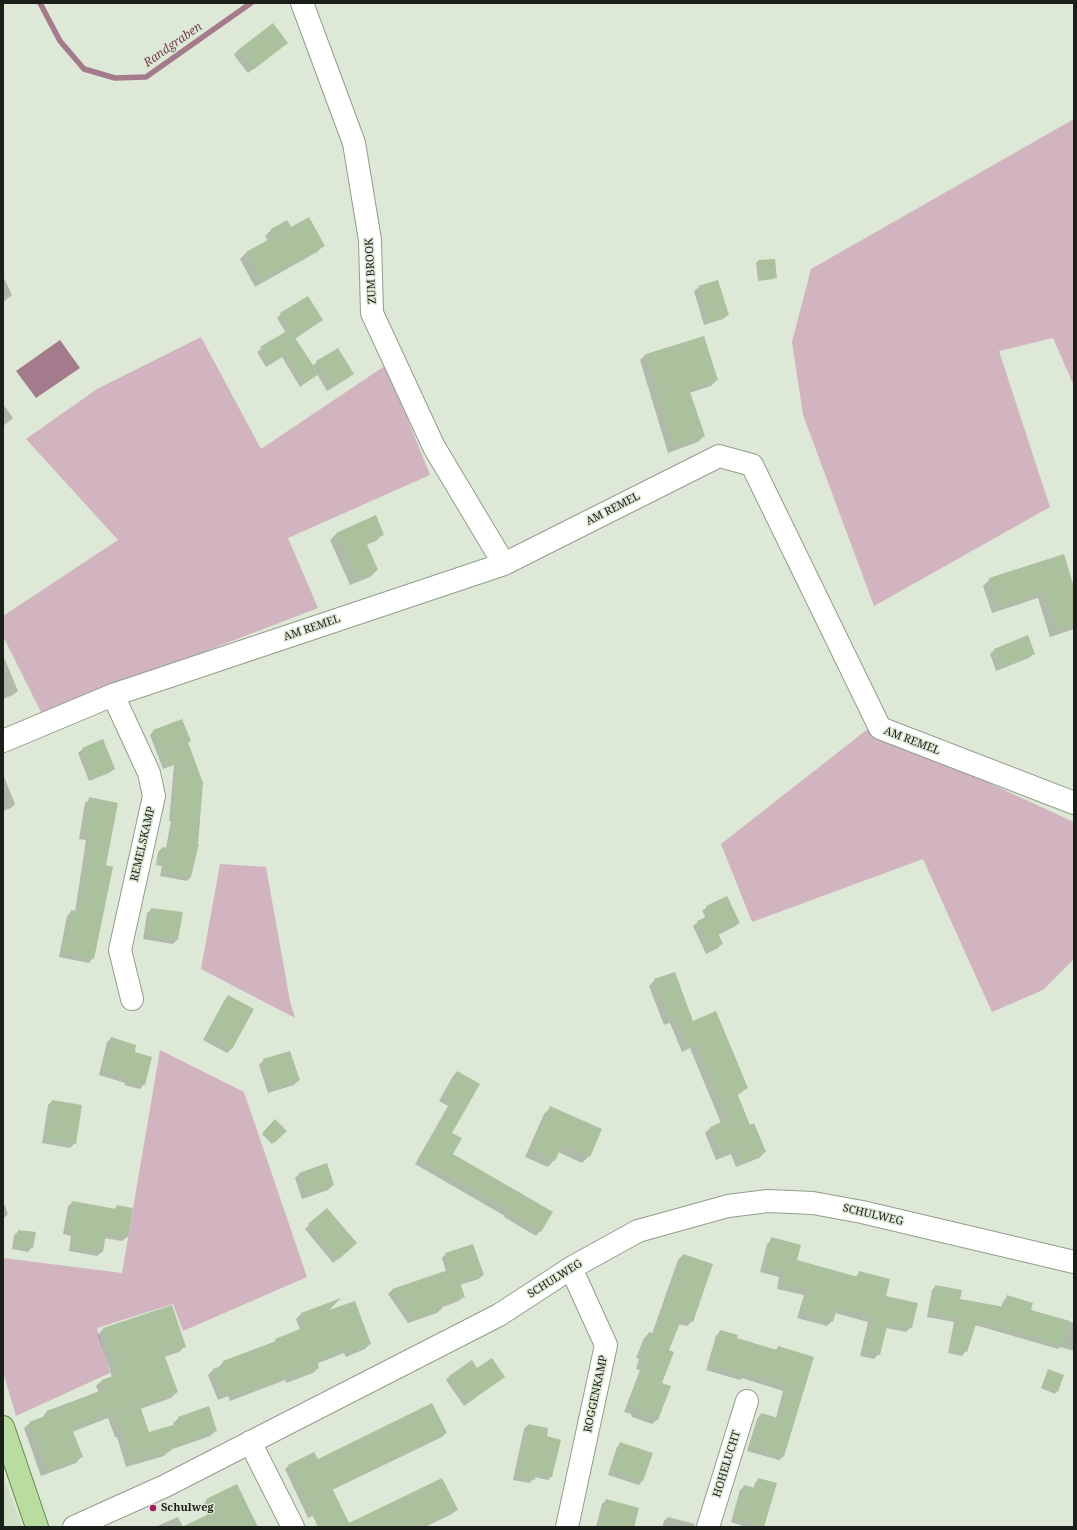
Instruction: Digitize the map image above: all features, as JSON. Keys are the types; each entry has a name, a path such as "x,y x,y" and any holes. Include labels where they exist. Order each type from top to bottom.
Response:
{"main road":[{"path":"3,1427 37,1527"}],"street":[{"name":"ZUM BROOK","path":"302,3 354,143 370,240 372,314 434,447 504,564"},
{"name":"AM REMEL","path":"3,741 113,695 504,564 719,456 752,465 880,728 1074,803"},
{"name":"REMELSKAMP","path":"113,695 150,773 154,796 120,950 132,999"},
{"name":"SCHULWEG","path":"74,1527 165,1486 499,1315 571,1268 638,1231 728,1206 768,1201 813,1203 862,1212 1074,1262"},
{"name":"ROGGENKAMP","path":"568,1527 606,1345 571,1268"},
{"name":"HOHELUCHT","path":"708,1527 746,1401"},
{"path":"250,1442 293,1527"}],"shaded area":[{"path":"1074,119 1074,386 1053,338 999,351 1050,507 874,606 803,415 792,342 811,269"},
{"path":"201,337 261,449 386,365 430,475 288,538 318,608 42,714 3,636 3,616 118,540 26,439 97,389"},
{"path":"60,340 80,368 36,398 16,371"},
{"path":"869,728 1074,822 1074,959 1043,990 992,1012 923,859 752,922 721,844"},
{"path":"220,864 266,867 290,1001 295,1018 201,969"},
{"path":"160,1050 244,1092 307,1277 183,1331 173,1304 97,1328 110,1373 16,1416 3,1372 3,1258 122,1273"},
{"path":"3,1475 20,1521 22,1527 3,1527"}],"building":[{"path":"273,23 288,43 253,70 238,50"},
{"path":"309,217 325,246 262,281 246,252 275,236 271,229 287,220 291,227"},
{"path":"775,259 777,278 760,279 758,260"},
{"path":"718,280 729,315 709,321 698,286"},
{"path":"308,296 323,320 295,338 319,374 305,383 286,354 271,364 260,347 290,329 280,313"},
{"path":"704,336 718,380 689,389 705,436 674,447 646,354"},
{"path":"338,348 354,374 332,387 316,361"},
{"path":"376,515 384,535 366,542 378,570 357,579 336,533"},
{"path":"1064,554 1074,587 1074,625 1057,630 1044,592 999,607 989,578"},
{"path":"1028,635 1035,654 1001,667 994,649"},
{"path":"182,719 191,741 188,742 203,783 199,844 191,877 163,872 165,862 159,862 162,847 169,848 174,818 172,818 178,762 167,766 153,730"},
{"path":"103,739 115,769 93,778 82,748"},
{"path":"89,797 118,803 106,865 113,867 94,959 63,952 71,910 79,912 90,836 83,835"},
{"path":"727,896 740,923 718,933 723,944 710,950 697,921 710,915 706,906"},
{"path":"151,908 183,912 178,940 147,935"},
{"path":"675,972 693,1021 716,1011 748,1088 737,1093 750,1125 754,1123 766,1152 742,1162 737,1149 721,1155 710,1127 728,1119 696,1043 688,1047 676,1018 670,1021 654,979"},
{"path":"228,995 254,1009 232,1049 206,1035"},
{"path":"111,1037 136,1045 135,1052 152,1057 145,1085 128,1081 129,1079 103,1070"},
{"path":"290,1051 300,1080 273,1089 263,1059"},
{"path":"457,1071 480,1084 452,1133 462,1138 453,1154 553,1212 541,1232 508,1213 509,1211 419,1159 452,1102 443,1096"},
{"path":"52,1100 82,1105 76,1144 46,1139"},
{"path":"550,1106 602,1129 590,1157 562,1145 555,1161 531,1150"},
{"path":"275,1119 287,1131 274,1143 263,1132"},
{"path":"327,1163 334,1185 306,1195 299,1173"},
{"path":"72,1201 116,1209 117,1205 133,1208 128,1237 106,1233 103,1252 73,1247 75,1231 67,1230"},
{"path":"327,1208 357,1243 338,1260 308,1224"},
{"path":"18,1230 36,1232 33,1248 16,1245"},
{"path":"771,1237 801,1245 797,1260 858,1277 859,1271 890,1279 886,1296 918,1303 912,1328 888,1322 880,1355 864,1351 873,1317 837,1308 833,1322 802,1313 808,1290 781,1284 784,1272 764,1267"},
{"path":"473,1244 484,1275 460,1283 465,1297 441,1306 442,1309 412,1319 392,1289 451,1269 445,1253"},
{"path":"683,1254 713,1264 693,1322 682,1318 669,1350 674,1352 662,1383 671,1386 658,1420 638,1412 636,1409 628,1406 644,1365 640,1363 644,1354 640,1353 649,1332 655,1334"},
{"path":"935,1285 962,1290 960,1299 1004,1307 1007,1295 1033,1303 1031,1310 1070,1321 1063,1346 977,1321 967,1352 951,1349 957,1318 930,1313"},
{"path":"341,1298 329,1310 355,1301 371,1344 351,1352 350,1348 317,1361 319,1368 291,1379 290,1376 235,1396 234,1392 223,1396 213,1369 224,1365 223,1361 276,1341 275,1339 305,1327 301,1313"},
{"path":"172,1305 186,1347 164,1354 178,1392 140,1406 149,1432 180,1423 178,1417 209,1406 217,1431 170,1447 171,1451 132,1462 123,1432 121,1432 114,1413 72,1429 83,1457 47,1470 29,1422 48,1415 47,1411 105,1389 102,1380 118,1374 103,1328"},
{"path":"720,1330 738,1335 737,1338 777,1350 778,1346 814,1357 784,1456 751,1447 761,1413 778,1418 787,1387 746,1374 745,1376 709,1365"},
{"path":"492,1358 505,1377 468,1403 449,1376 472,1360 477,1368"},
{"path":"1048,1369 1064,1375 1058,1392 1042,1386"},
{"path":"432,1403 447,1433 332,1488 349,1523 442,1478 458,1510 422,1527 318,1527 288,1465 314,1452 318,1459"},
{"path":"528,1424 548,1428 547,1436 561,1440 552,1477 536,1473 535,1480 516,1476"},
{"path":"620,1442 653,1453 643,1481 611,1471"},
{"path":"758,1478 777,1483 764,1527 734,1518 744,1485 755,1488"},
{"path":"237,1484 258,1527 182,1527 213,1512 206,1499"},
{"path":"606,1499 639,1508 634,1527 598,1527"}],"waterway":[{"name":"Randgraben","path":"40,3 60,41 84,69 115,78 146,77 251,3"}],"place":[{"name":"Schulweg","path":"153,1508"}]}
